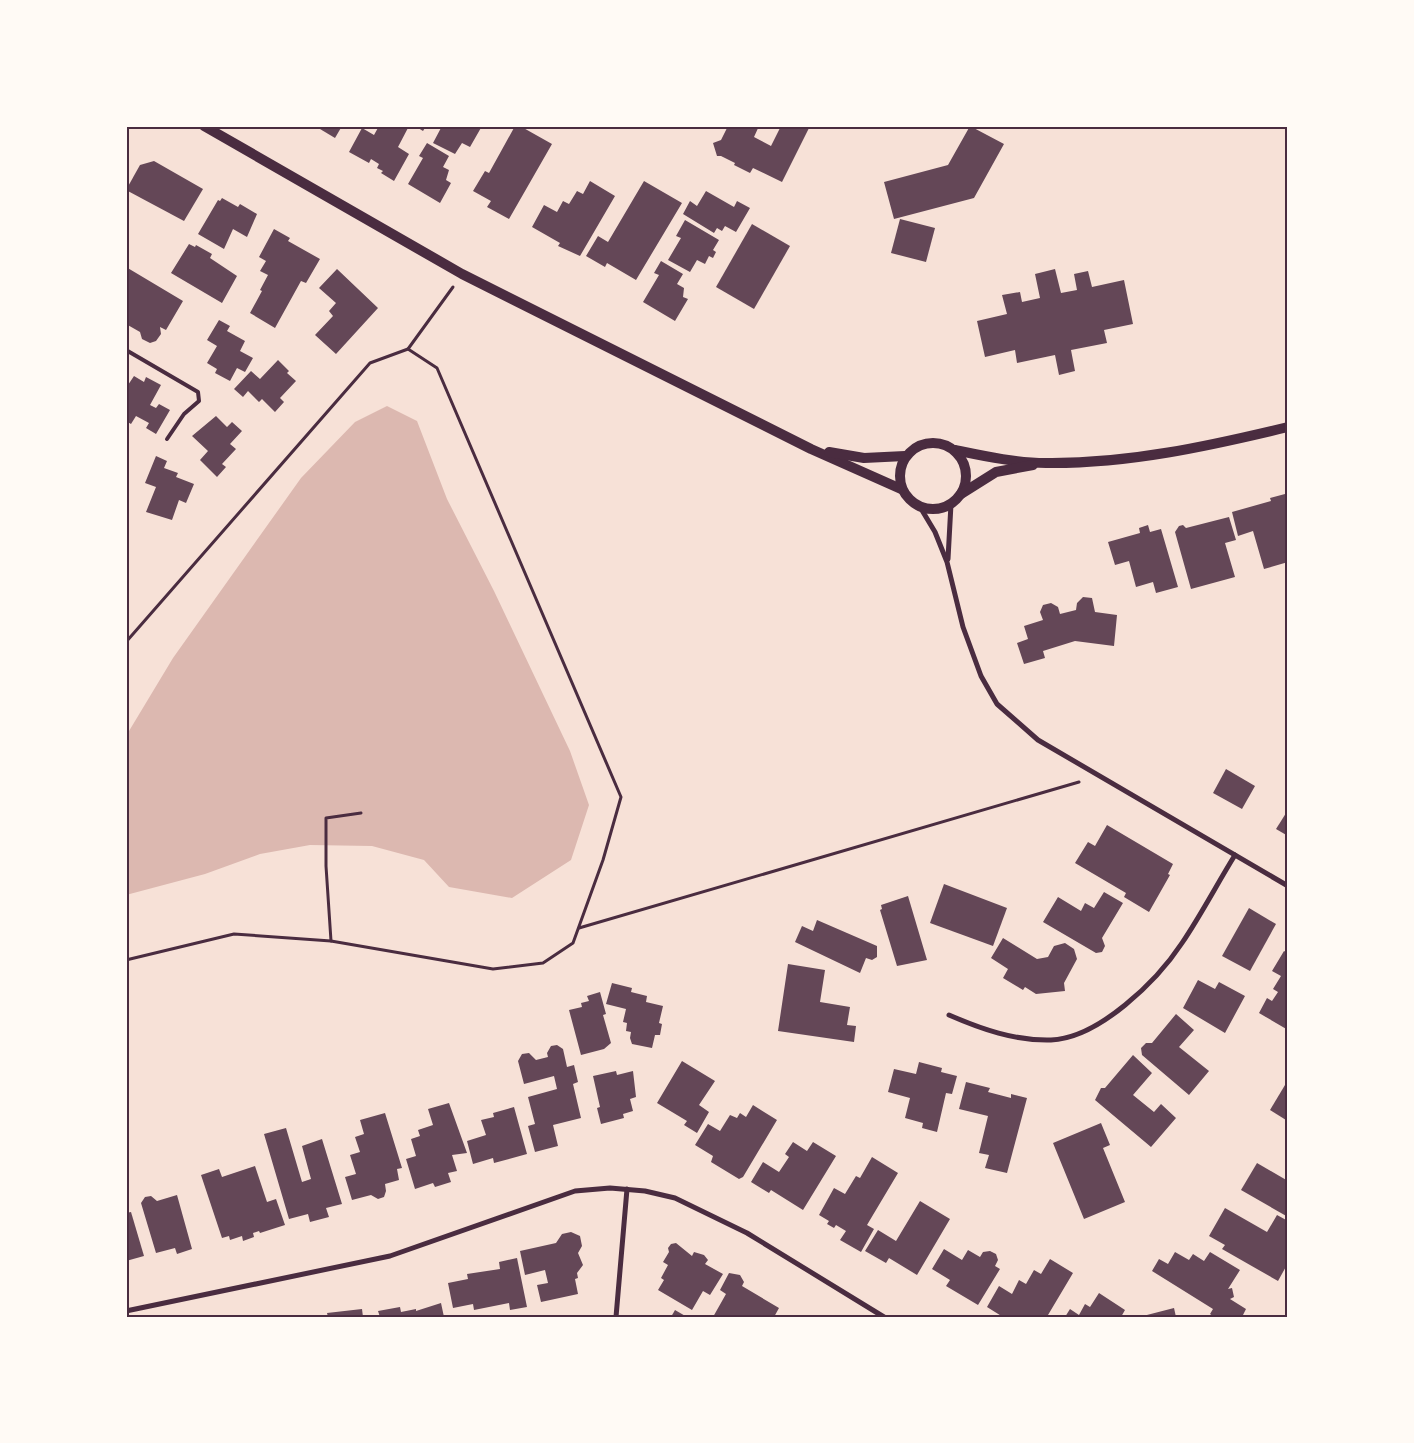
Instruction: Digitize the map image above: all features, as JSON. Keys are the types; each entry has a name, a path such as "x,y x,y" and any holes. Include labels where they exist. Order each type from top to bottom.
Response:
{"main road":[{"path":"204,126 462,274 811,449 901,488"},
{"path":"1044,463 996,472 961,494 951,504 931,510 920,507 909,500 901,488 899,473 905,456 913,449 932,442 943,444 955,450 987,457 1044,463 1106,461 1172,451 1288,426"},
{"path":"811,449 864,458 905,456"},
{"path":"955,450 962,459 965,469 966,482 961,494"}],"street":[{"path":"948,562 951,504"},
{"path":"920,507 935,532 948,562 963,626 981,676 997,704 1038,740 1288,886"},
{"path":"949,1015 982,1030 1007,1036 1052,1040 1076,1035 1095,1026 1115,1012 1149,983 1182,944 1235,854"},
{"path":"616,1317 627,1190"},
{"path":"126,1311 390,1256 575,1191 627,1190 675,1198 747,1233 884,1317"}],"lane":[{"path":"126,350 198,392 198,401 184,414 167,439"}],"path":[{"path":"126,642 370,363 408,349 462,274"},
{"path":"126,960 234,934 331,941 493,969 543,964 573,943 603,860 621,798 437,368 408,349"},
{"path":"578,928 1099,776"},
{"path":"331,941 326,866 326,818 361,813"}],"shaded area":[{"path":"387,406 417,421 447,499 494,591 570,751 589,805 571,860 512,898 449,887 424,860 372,846 310,845 260,854 205,874 126,895 126,736 173,658 301,478 355,422"}],"building":[{"path":"315,126 342,126 335,138"},
{"path":"379,126 409,126 398,147 409,154 394,181 381,173 383,171 377,168 379,164 371,159 369,163 349,152 362,128 374,135"},
{"path":"415,126 426,126 423,131"},
{"path":"442,126 482,126 470,147 462,143 455,154 433,143"},
{"path":"515,126 520,126 552,144 509,219 487,207 491,201 473,191 485,171 489,173"},
{"path":"728,126 759,126 754,137 771,146 781,126 810,126 782,182 753,168 750,173 734,165 735,163 717,156 713,143 721,140"},
{"path":"970,126 1004,144 974,198 894,219 884,182 948,165"},
{"path":"427,143 449,156 443,167 449,170 446,180 451,183 440,203 408,184 423,158 419,156"},
{"path":"154,161 203,189 184,221 126,190 140,165"},
{"path":"590,181 615,196 580,256 558,246 560,243 532,227 544,205 557,212 563,201 569,204 577,191 583,194"},
{"path":"644,181 682,203 636,280 607,263 605,267 586,256 598,236 608,242"},
{"path":"706,191 734,207 737,201 750,208 736,232 725,226 722,231 717,228 714,233 683,214 690,201 697,206"},
{"path":"222,198 238,207 240,204 257,214 247,237 233,229 224,249 198,234 218,200 220,201"},
{"path":"900,219 935,228 926,262 891,253"},
{"path":"685,220 719,240 713,250 716,252 713,258 709,256 705,264 697,260 690,272 668,260 681,238 676,236"},
{"path":"752,224 790,246 754,309 716,287"},
{"path":"274,229 290,238 288,241 320,259 306,283 301,281 275,328 250,313 268,275 260,271 266,261 259,257"},
{"path":"189,244 195,247 196,245 212,254 210,258 237,276 222,303 171,273"},
{"path":"661,261 683,274 677,284 684,288 683,297 688,299 675,321 643,302 659,275 654,273"},
{"path":"126,267 183,301 166,330 160,327 161,334 156,341 150,343 142,339 140,332 126,324"},
{"path":"337,269 378,308 336,354 315,335 333,316 329,311 336,303 319,288"},
{"path":"1055,269 1061,293 1077,290 1074,274 1088,271 1092,287 1124,280 1133,324 1104,330 1107,343 1071,350 1075,371 1059,375 1055,355 1017,363 1015,350 985,357 977,321 1007,314 1002,295 1020,292 1022,302 1040,298 1035,274"},
{"path":"219,320 230,326 227,331 245,341 240,351 253,358 245,372 237,368 230,381 215,373 217,369 207,363 217,346 207,340"},
{"path":"278,360 289,371 287,373 296,381 280,398 284,402 275,412 262,399 259,402 248,391 243,397 234,389 251,371 260,379"},
{"path":"134,376 144,382 146,377 161,385 150,405 156,408 159,404 170,410 156,434 146,428 149,423 136,416 131,424 126,421 126,388"},
{"path":"216,416 227,427 232,422 242,431 230,444 236,449 222,464 226,467 217,477 200,460 208,451 192,436"},
{"path":"156,456 167,461 164,468 178,473 176,477 194,484 186,503 179,500 172,520 146,512 156,487 145,483"},
{"path":"1285,494 1288,503 1288,562 1264,569 1253,531 1238,536 1232,512 1271,501 1270,498"},
{"path":"1229,517 1236,540 1225,543 1235,577 1191,589 1175,532 1179,526 1183,525 1186,528"},
{"path":"1148,525 1150,532 1161,529 1178,587 1156,593 1153,582 1136,587 1129,561 1115,565 1108,542 1140,533 1139,528"},
{"path":"1083,597 1092,598 1095,612 1117,615 1114,646 1075,641 1043,651 1045,658 1024,664 1017,643 1028,639 1024,626 1043,620 1040,612 1043,605 1051,603 1058,607 1060,614 1076,610 1077,603"},
{"path":"1226,769 1255,786 1242,809 1213,793"},
{"path":"1288,810 1288,836 1276,829"},
{"path":"1107,825 1173,864 1168,874 1170,875 1149,912 1124,897 1126,893 1075,863 1088,842 1095,846"},
{"path":"944,884 1007,908 993,946 930,923"},
{"path":"1104,892 1123,903 1102,938 1105,946 1102,952 1096,953 1043,922 1058,897 1081,911 1085,903 1094,908"},
{"path":"908,896 927,960 897,966 880,910 882,909 881,905"},
{"path":"1249,908 1276,924 1250,971 1222,956"},
{"path":"817,920 877,946 877,957 872,960 866,958 860,973 795,942 802,926 813,931"},
{"path":"1003,938 1037,959 1048,957 1054,946 1065,943 1074,949 1077,959 1064,983 1065,991 1036,994 1025,987 1023,990 1003,978 1008,969 991,958"},
{"path":"1284,951 1288,953 1288,1030 1259,1013 1267,998 1272,1001 1278,992 1273,989 1281,976 1272,971"},
{"path":"788,964 825,970 820,1002 850,1007 847,1025 856,1026 854,1042 778,1031"},
{"path":"1198,980 1215,989 1219,982 1245,996 1225,1033 1183,1008"},
{"path":"612,983 632,988 631,992 647,996 646,1002 663,1006 659,1023 662,1024 660,1035 655,1035 652,1048 632,1044 631,1032 626,1031 627,1023 623,1022 626,1009 606,1004"},
{"path":"600,992 606,1014 603,1015 611,1043 604,1049 581,1055 569,1010 582,1007 581,1003 589,1001 587,996"},
{"path":"1176,1014 1194,1030 1179,1047 1209,1071 1189,1095 1142,1055 1141,1048 1146,1043 1152,1043"},
{"path":"557,1045 563,1049 567,1067 574,1065 578,1082 573,1084 581,1118 553,1125 558,1146 535,1152 528,1126 535,1124 528,1097 557,1089 554,1076 524,1084 518,1061 522,1054 529,1053 536,1060 548,1057 547,1053 551,1046"},
{"path":"1133,1055 1152,1073 1133,1095 1154,1112 1161,1104 1176,1118 1151,1147 1095,1100 1101,1088 1105,1088"},
{"path":"682,1061 715,1081 699,1105 709,1112 697,1133 684,1125 687,1121 657,1103"},
{"path":"919,1062 942,1068 941,1072 957,1076 952,1094 946,1093 937,1132 922,1128 923,1123 905,1118 910,1098 888,1092 894,1069 916,1074"},
{"path":"616,1071 617,1075 633,1071 636,1097 630,1099 633,1111 623,1114 624,1118 601,1124 597,1108 600,1107 593,1076"},
{"path":"1288,1080 1288,1117 1286,1120 1270,1110"},
{"path":"966,1082 990,1088 988,1092 1011,1098 1011,1094 1027,1098 1007,1173 985,1168 989,1155 979,1153 988,1116 959,1109"},
{"path":"449,1103 467,1153 452,1155 457,1171 448,1173 451,1182 435,1187 433,1183 415,1189 406,1159 416,1156 411,1139 420,1136 418,1130 433,1125 428,1109"},
{"path":"753,1105 777,1120 743,1177 739,1179 711,1162 713,1156 695,1145 708,1124 720,1131 730,1115 737,1118 740,1113 746,1117"},
{"path":"514,1107 527,1154 494,1163 493,1158 473,1164 467,1141 486,1135 481,1120 494,1117 493,1113"},
{"path":"385,1113 402,1168 397,1169 399,1180 385,1184 386,1191 384,1197 378,1199 371,1195 352,1200 345,1177 356,1174 350,1155 360,1152 355,1137 364,1134 360,1120"},
{"path":"1101,1123 1110,1145 1103,1148 1125,1202 1084,1219 1053,1143"},
{"path":"286,1128 302,1182 311,1179 302,1146 322,1139 342,1204 326,1208 329,1217 310,1222 308,1214 289,1219 264,1134"},
{"path":"793,1142 807,1151 813,1142 836,1156 803,1210 771,1190 769,1193 751,1182 763,1162 779,1172 789,1157 785,1154"},
{"path":"872,1157 898,1173 867,1225 874,1229 861,1252 840,1240 846,1231 836,1225 834,1228 827,1224 829,1221 819,1215 834,1188 845,1194 856,1176 860,1178"},
{"path":"1257,1163 1288,1181 1288,1217 1241,1190"},
{"path":"255,1166 267,1202 276,1199 285,1225 260,1233 259,1231 253,1233 254,1237 243,1241 242,1236 230,1240 229,1236 222,1238 201,1175 219,1169 222,1177"},
{"path":"177,1195 192,1249 177,1254 175,1248 156,1253 141,1203 145,1197 151,1196 157,1201"},
{"path":"920,1201 950,1219 917,1275 889,1258 886,1263 865,1251 878,1230 896,1241"},
{"path":"1225,1208 1267,1232 1277,1215 1288,1221 1288,1263 1278,1281 1222,1249 1225,1245 1209,1236"},
{"path":"131,1212 144,1256 126,1261 126,1213"},
{"path":"571,1232 580,1236 582,1246 578,1253 583,1265 577,1273 578,1278 575,1279 578,1294 541,1302 537,1285 548,1283 545,1270 525,1275 520,1251 556,1243 562,1234"},
{"path":"676,1243 692,1256 694,1252 704,1255 708,1260 705,1264 723,1274 710,1295 703,1291 692,1310 658,1290 664,1280 661,1278 668,1265 663,1262 669,1252 668,1248 671,1244"},
{"path":"944,1249 962,1260 968,1250 980,1257 983,1252 990,1251 996,1254 998,1260 995,1266 1000,1269 978,1305 946,1286 950,1280 932,1269"},
{"path":"1175,1252 1189,1260 1193,1254 1204,1261 1210,1252 1240,1270 1228,1289 1232,1288 1234,1297 1230,1299 1246,1309 1242,1317 1214,1317 1210,1314 1213,1309 1152,1271 1159,1259 1168,1264"},
{"path":"517,1258 527,1307 510,1310 509,1303 474,1310 473,1304 453,1308 448,1283 468,1279 467,1274 500,1269 499,1262"},
{"path":"1050,1259 1073,1273 1048,1315 1052,1317 1003,1317 987,1307 999,1286 1012,1294 1019,1280 1026,1284 1034,1270 1041,1274"},
{"path":"729,1273 740,1275 744,1282 742,1286 779,1308 774,1317 713,1317 726,1294 720,1290"},
{"path":"1099,1293 1125,1310 1121,1317 1065,1317 1070,1309 1079,1315 1085,1304 1090,1307"},
{"path":"441,1303 444,1317 380,1317 378,1311 400,1307 401,1312 416,1309 416,1311"},
{"path":"1174,1308 1176,1317 1143,1317 1143,1316"},
{"path":"362,1309 363,1317 328,1317 327,1313"},
{"path":"675,1310 687,1317 671,1317"}]}
